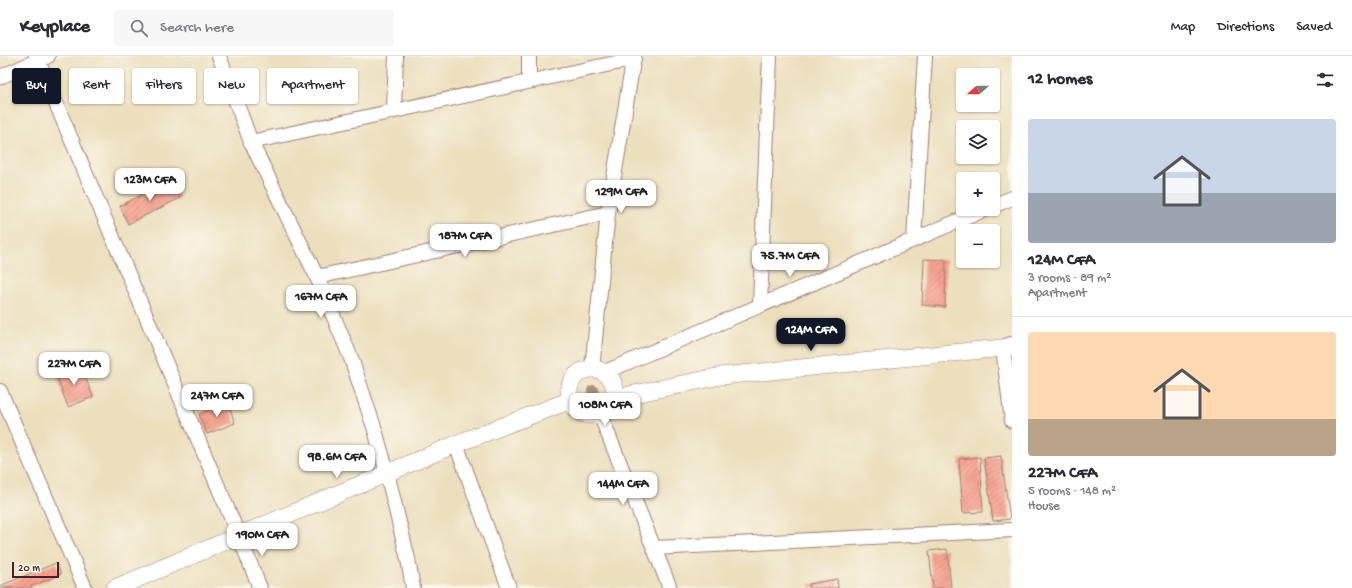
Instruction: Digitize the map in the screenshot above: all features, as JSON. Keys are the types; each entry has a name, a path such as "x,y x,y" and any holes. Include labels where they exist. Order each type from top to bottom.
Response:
{"street":[{"path":"219,56 251,142 317,277 351,358 375,430 387,473 408,559 413,588"},
{"path":"394,110 396,56"},
{"path":"529,81 530,56"},
{"path":"760,306 770,56"},
{"path":"914,239 925,56"},
{"path":"0,76 41,57 260,588"},
{"path":"251,142 634,57 608,213 598,371"},
{"path":"1000,203 1012,198"},
{"path":"317,277 608,213"},
{"path":"598,371 614,384 615,398 612,405 600,414 586,414 574,406 571,400 570,385 573,379 584,370 598,371 760,306 969,216"},
{"path":"615,398 721,376 1009,346 1012,421"},
{"path":"0,391 85,588"},
{"path":"115,588 456,444 571,400"},
{"path":"600,414 670,588"},
{"path":"456,444 509,588"},
{"path":"654,548 1012,530"}],"building":[{"path":"171,180 180,198 128,224 120,206"},
{"path":"924,259 946,260 945,307 922,305"},
{"path":"81,366 93,397 68,407 56,375"},
{"path":"228,403 235,423 207,434 199,414"},
{"path":"1001,456 1010,519 993,521 984,458"},
{"path":"980,457 983,512 963,513 959,459"},
{"path":"947,549 951,588 933,588 929,551"},
{"path":"56,563 61,574 28,588 0,588 0,586"},
{"path":"837,579 838,588 809,588 809,584"}]}
